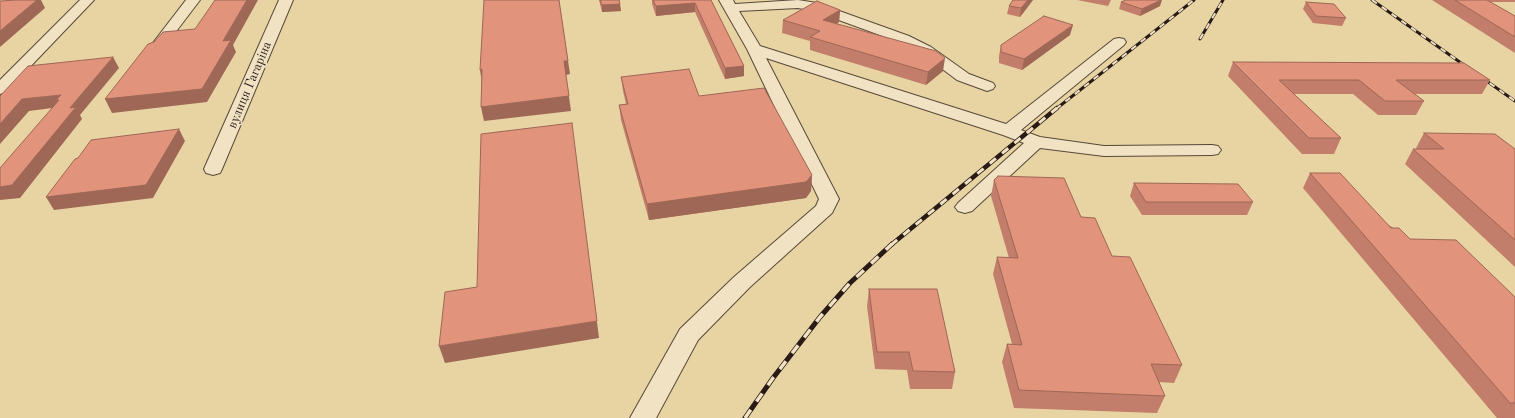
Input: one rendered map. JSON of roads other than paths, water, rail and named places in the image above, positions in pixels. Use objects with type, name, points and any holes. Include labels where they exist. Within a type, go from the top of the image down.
[{"type":"street","points":[[0,89],[87,0]]},
{"type":"street","points":[[154,52],[193,0]]},
{"type":"street","name":"вулиця Гагаріна","points":[[213,170],[286,0]]},
{"type":"street","points":[[643,418],[688,335],[742,282],[825,209],[829,199],[754,49],[728,4]]},
{"type":"street","points":[[728,4],[788,4],[817,7],[904,39],[926,50],[964,77],[987,86]]},
{"type":"street","points":[[1009,131],[1119,42]]},
{"type":"street","points":[[754,49],[1009,131],[1036,142],[1104,150],[1212,150]]},
{"type":"street","points":[[965,207],[1036,142]]},
{"type":"railway","points":[[1056,109],[1194,0]]},
{"type":"railway","points":[[1200,39],[1223,0]]},
{"type":"railway","points":[[1372,0],[1515,101]]},
{"type":"railway","points":[[891,245],[1057,108]]},
{"type":"railway","points":[[745,418],[773,378],[820,317],[850,283],[892,244]]}]
